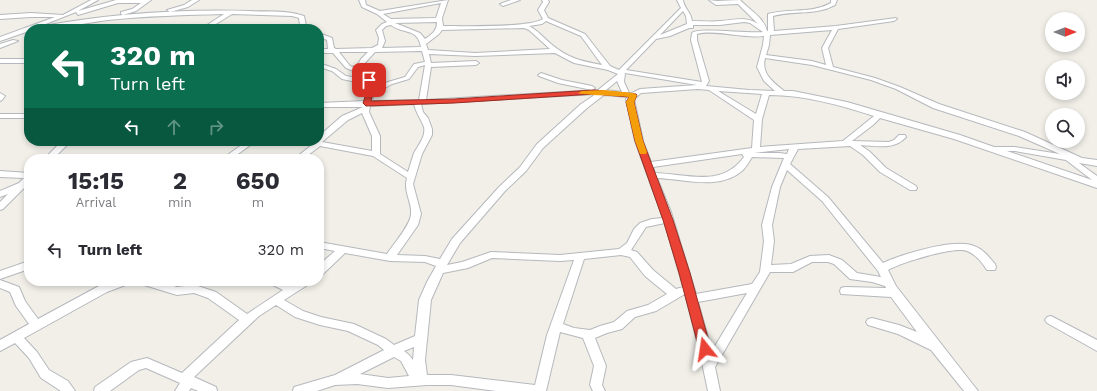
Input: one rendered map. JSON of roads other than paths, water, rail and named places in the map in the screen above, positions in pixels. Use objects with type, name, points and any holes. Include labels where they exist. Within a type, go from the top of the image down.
[{"type":"street","points":[[0,17],[31,15],[67,16],[95,0]]},
{"type":"street","points":[[43,24],[119,1],[147,0]]},
{"type":"street","points":[[127,17],[147,0]]},
{"type":"street","points":[[138,16],[180,8],[196,0]]},
{"type":"street","points":[[362,0],[364,6],[379,13],[389,22],[404,30],[418,34],[422,38],[428,64],[419,102],[419,112],[427,125],[428,134],[418,154],[410,184],[414,200],[415,219],[390,258]]},
{"type":"street","points":[[503,4],[517,0]]},
{"type":"street","points":[[546,0],[542,10],[546,19],[583,35],[607,67]]},
{"type":"street","points":[[680,0],[683,9],[689,16],[694,34],[694,40],[706,80],[704,86]]},
{"type":"street","points":[[712,0],[716,3],[737,1],[749,10],[763,25],[766,33],[767,45],[761,63],[766,78],[782,92]]},
{"type":"street","points":[[766,33],[771,32],[768,14],[826,8],[833,4],[834,0]]},
{"type":"street","points":[[379,13],[445,1]]},
{"type":"street","points":[[425,48],[440,28],[441,10],[445,1]]},
{"type":"street","points":[[421,6],[441,10]]},
{"type":"street","points":[[102,19],[137,8]]},
{"type":"street","points":[[417,384],[425,300],[440,267],[456,241],[502,189],[523,169],[540,146],[621,73],[637,54],[683,9]]},
{"type":"street","points":[[749,10],[758,12]]},
{"type":"street","points":[[212,24],[231,12]]},
{"type":"street","points":[[70,24],[102,19],[138,16],[231,12],[298,15],[302,17],[303,24]]},
{"type":"street","points":[[440,28],[520,26],[540,23],[546,19]]},
{"type":"street","points":[[358,71],[360,65],[382,45],[383,41],[379,30],[384,25],[389,22],[440,20]]},
{"type":"street","points":[[654,38],[692,27],[744,20],[752,22],[766,33]]},
{"type":"street","points":[[692,27],[756,35],[836,28],[894,20]]},
{"type":"street","points":[[520,26],[531,29],[557,51],[576,63],[607,67],[621,73],[704,86],[766,93],[782,92],[844,104],[957,137],[1097,185]]},
{"type":"street","points":[[830,67],[825,48],[836,28]]},
{"type":"street","points":[[0,39],[24,30]]},
{"type":"street","points":[[10,35],[24,32]]},
{"type":"street","points":[[324,37],[328,38],[333,50],[348,67],[358,71],[360,75],[367,78],[372,88],[365,112],[376,136],[375,154]]},
{"type":"street","points":[[0,46],[15,41]]},
{"type":"street","points":[[324,51],[425,48],[457,54],[528,50],[557,51]]},
{"type":"street","points":[[763,56],[791,59],[830,67],[880,81],[936,106],[1010,130],[1082,160]]},
{"type":"street","points":[[0,61],[24,61]]},
{"type":"street","points":[[370,93],[407,78],[416,65],[476,63]]},
{"type":"street","points":[[324,67],[334,70],[344,78],[369,82]]},
{"type":"street","points":[[621,73],[620,82],[630,95],[630,102],[639,141],[668,220],[690,294],[714,391]]},
{"type":"street","points":[[541,75],[560,82],[630,95],[640,91],[674,90],[704,86],[758,119]]},
{"type":"street","points":[[324,105],[366,106],[602,91]]},
{"type":"street","points":[[756,149],[758,138],[758,119],[766,93]]},
{"type":"street","points":[[0,95],[2,96],[0,99]]},
{"type":"street","points":[[324,136],[345,118],[366,106]]},
{"type":"street","points":[[849,144],[854,135],[872,122],[878,115]]},
{"type":"street","points":[[0,116],[24,116]]},
{"type":"street","points":[[648,165],[756,149],[849,144],[888,144],[897,142],[902,137]]},
{"type":"street","points":[[758,138],[769,148]]},
{"type":"street","points":[[324,143],[375,154],[378,158],[411,177]]},
{"type":"street","points":[[849,144],[866,153],[883,170],[913,188]]},
{"type":"street","points":[[53,154],[62,146]]},
{"type":"street","points":[[233,154],[245,146]]},
{"type":"street","points":[[304,154],[313,146]]},
{"type":"street","points":[[709,366],[766,269],[769,241],[768,225],[776,187],[787,160],[794,148]]},
{"type":"street","points":[[990,149],[1015,149],[1097,163]]},
{"type":"street","points":[[728,154],[750,156],[778,155],[787,160],[826,199],[883,270],[893,289],[938,350],[972,391]]},
{"type":"street","points":[[652,175],[717,179],[728,176],[743,164],[750,156]]},
{"type":"street","points":[[1065,157],[1097,180]]},
{"type":"street","points":[[0,174],[24,178]]},
{"type":"street","points":[[0,194],[24,181]]},
{"type":"street","points":[[0,207],[24,182]]},
{"type":"street","points":[[621,252],[629,248],[635,239],[638,230],[643,225],[668,220]]},
{"type":"street","points":[[324,246],[390,258],[425,259],[437,262],[440,267]]},
{"type":"street","points":[[883,270],[884,267],[891,264],[958,246],[970,248],[976,251],[982,256],[990,267]]},
{"type":"street","points":[[324,266],[342,250]]},
{"type":"street","points":[[440,267],[464,265],[491,255],[560,258],[628,252],[633,254],[649,273],[675,294]]},
{"type":"street","points":[[335,380],[357,379],[388,383],[417,384],[451,380],[540,391],[546,361],[556,326],[580,256]]},
{"type":"street","points":[[766,269],[794,268],[810,259],[829,258],[838,262],[854,276],[873,278],[893,289]]},
{"type":"street","points":[[0,275],[24,267]]},
{"type":"street","points":[[0,284],[16,290],[20,303],[37,326]]},
{"type":"street","points":[[0,346],[111,286]]},
{"type":"street","points":[[161,286],[177,291],[194,289],[212,295],[247,320]]},
{"type":"street","points":[[284,286],[292,290]]},
{"type":"street","points":[[185,384],[206,357],[255,313],[298,286]]},
{"type":"street","points":[[556,326],[591,335],[604,329],[618,326],[631,314],[652,308],[675,294],[690,294],[756,286]]},
{"type":"street","points":[[845,291],[893,289]]},
{"type":"street","points":[[276,300],[299,314],[320,321],[350,327],[382,342],[405,358],[417,384]]},
{"type":"street","points":[[1051,320],[1097,346]]},
{"type":"street","points":[[872,322],[909,333],[938,350]]},
{"type":"street","points":[[587,334],[600,366],[596,385],[599,391]]},
{"type":"street","points":[[16,337],[33,355],[45,374],[63,384],[69,391]]},
{"type":"street","points":[[299,391],[335,380],[379,359],[393,350],[421,339]]},
{"type":"street","points":[[100,391],[135,366],[142,363],[153,365],[185,384],[211,391]]}]
